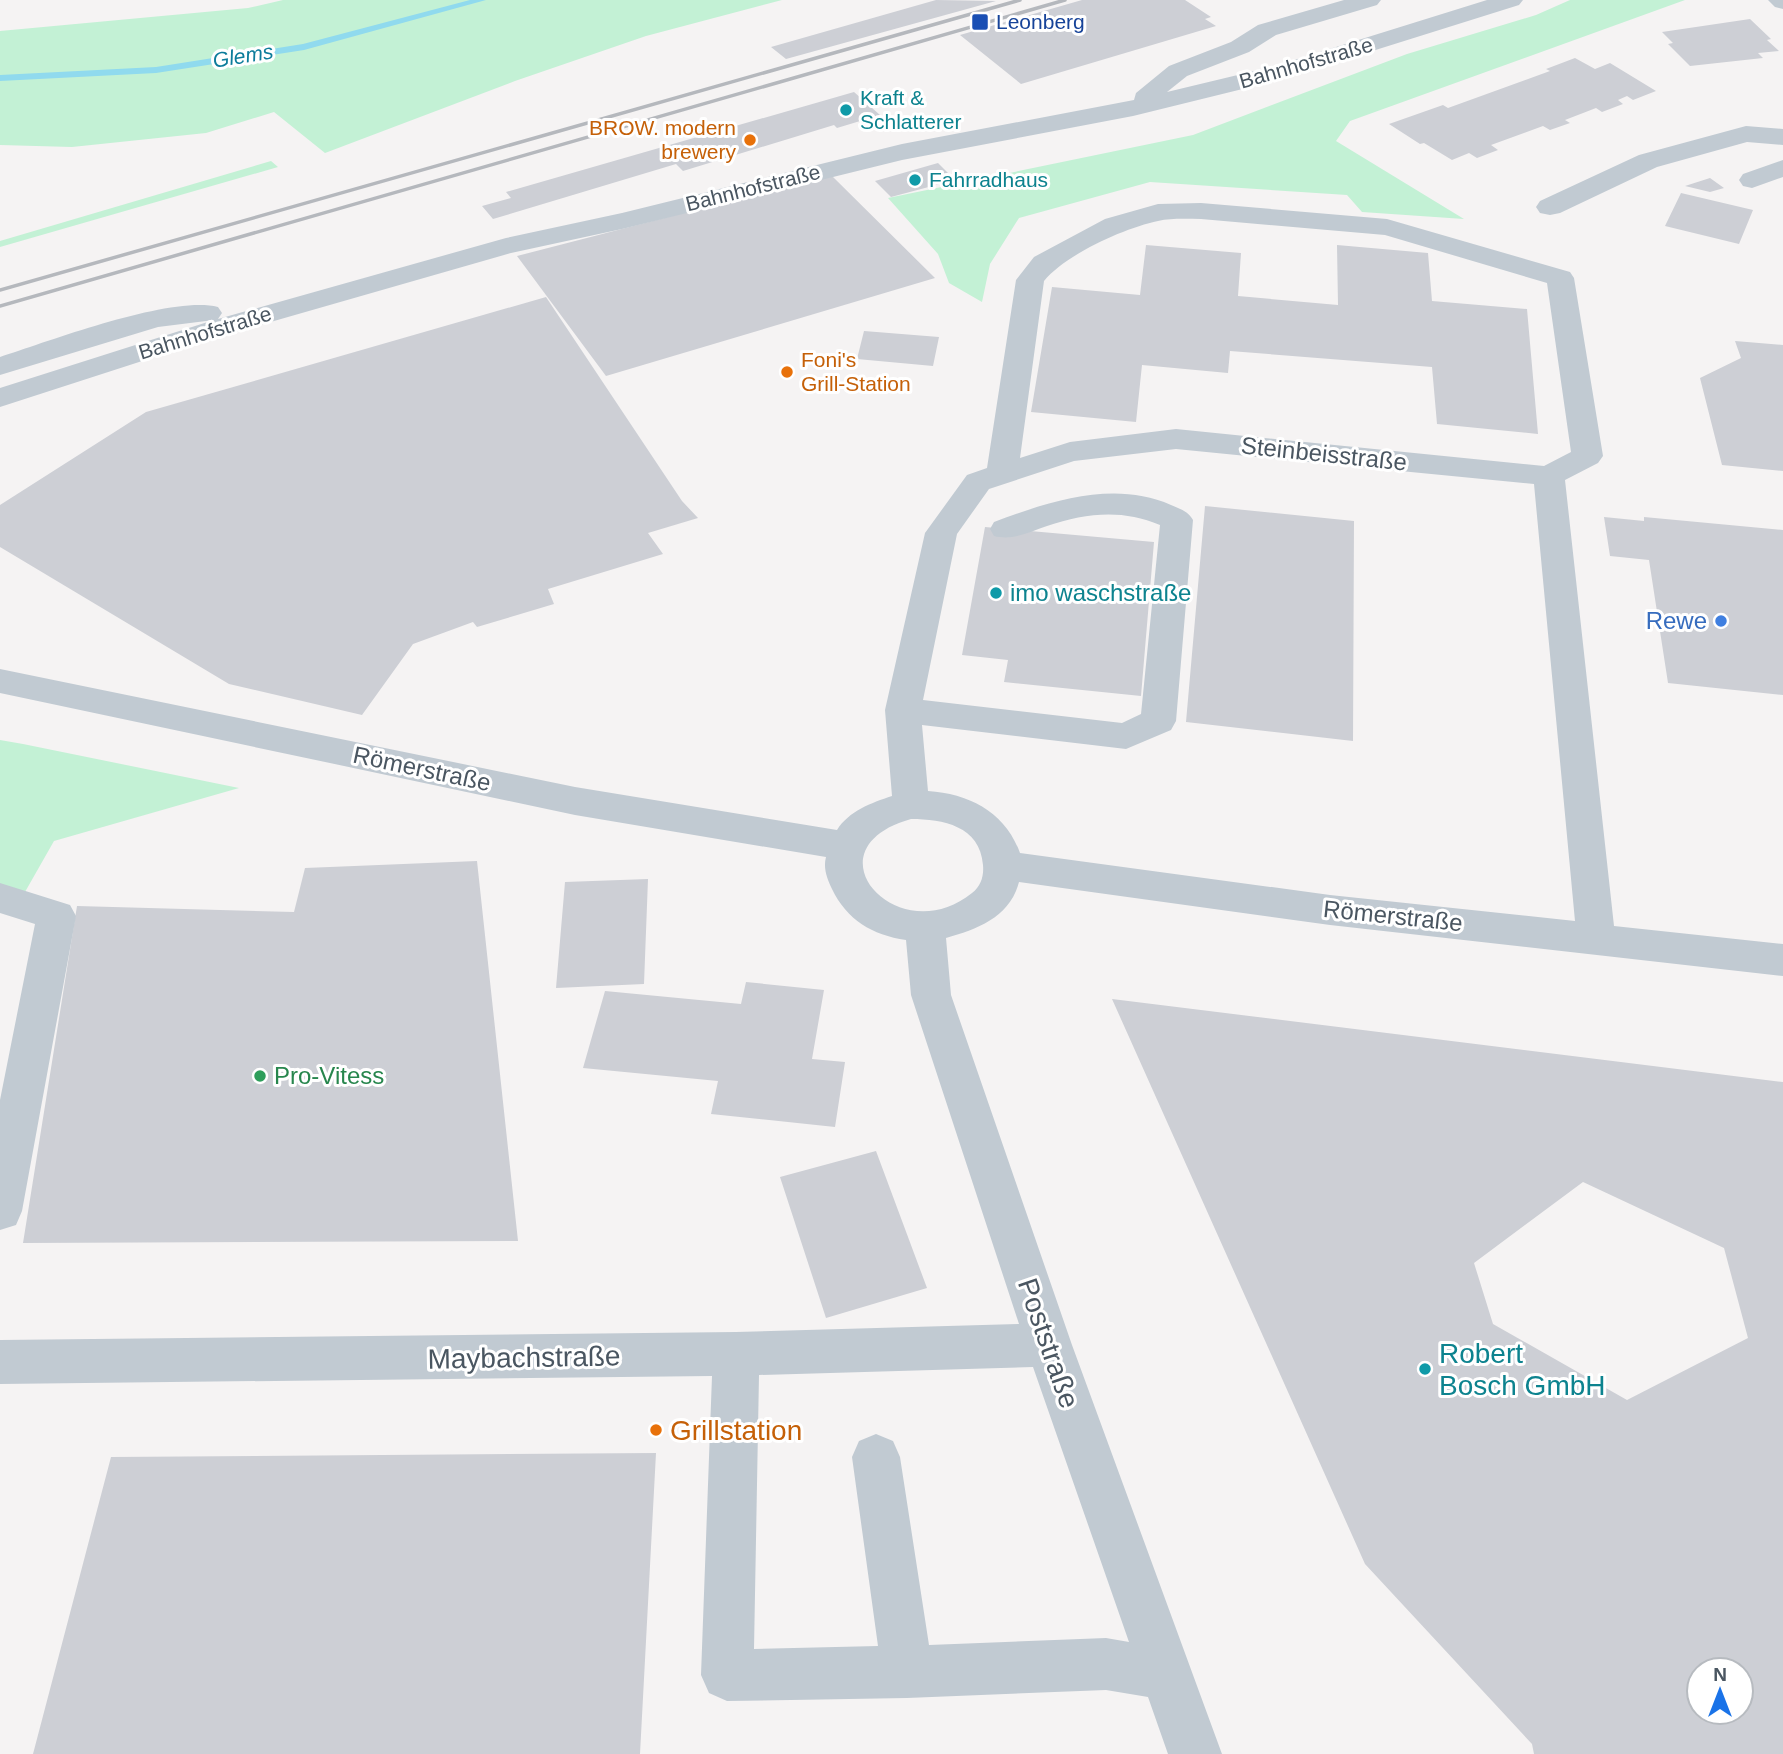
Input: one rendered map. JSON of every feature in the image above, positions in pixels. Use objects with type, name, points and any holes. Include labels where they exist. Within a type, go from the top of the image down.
[{"type":"street","points":[[1133,108],[1178,71],[1240,47],[1267,30],[1369,0]]},
{"type":"street","name":"Bahnhofstraße","points":[[0,398],[194,335],[506,246],[622,224],[902,152],[1133,108],[1283,72],[1511,0]]},
{"type":"street","points":[[1259,7],[1267,30]]},
{"type":"street","points":[[1550,207],[1648,160],[1746,134],[1783,137]]},
{"type":"street","points":[[1752,180],[1783,169]]},
{"type":"street","points":[[1002,475],[1030,280],[1045,262],[1115,225],[1158,212],[1201,211],[1387,227],[1560,278],[1587,456],[1549,476],[1590,723],[1596,938]]},
{"type":"street","points":[[0,366],[155,319],[304,303]]},
{"type":"street","name":"Steinbeisstraße","points":[[911,805],[903,710],[941,533],[978,482],[1070,452],[1176,439],[1549,476]]},
{"type":"street","points":[[903,710],[1126,736],[1158,721],[1177,520],[1142,506],[1087,505],[1038,517],[1006,529]]},
{"type":"street","name":"Römerstraße","points":[[0,681],[575,801],[846,846]]},
{"type":"street","points":[[911,805],[938,805],[963,813],[984,826],[999,844],[1004,865],[1000,884],[990,901],[950,924],[925,927],[899,924],[876,915],[858,901],[846,883],[843,864],[846,846],[856,830],[871,818],[890,809],[911,805]]},
{"type":"street","name":"Römerstraße","points":[[1004,865],[1330,910],[1783,960]]},
{"type":"street","points":[[0,898],[56,916],[0,1211]]},
{"type":"street","name":"Poststraße","points":[[925,927],[931,995],[1049,1345],[1195,1754]]},
{"type":"street","name":"Maybachstraße","points":[[0,1362],[736,1354],[1049,1345]]},
{"type":"street","points":[[736,1354],[727,1675],[907,1672],[1106,1664],[1165,1674]]},
{"type":"street","points":[[876,1457],[907,1672]]},
{"type":"green space","points":[[283,0],[782,0],[646,36],[515,81],[325,153],[274,112],[206,133],[72,147],[0,145],[0,31],[248,8]]},
{"type":"green space","points":[[1570,0],[1685,0],[1350,121],[1336,141],[1464,219],[1362,212],[1347,195],[1150,182],[1019,218],[990,264],[982,302],[949,283],[938,254],[888,198],[1193,135],[1407,54],[1536,15]]},
{"type":"green space","points":[[271,161],[278,167],[0,247],[0,241]]},
{"type":"green space","points":[[0,740],[239,788],[54,841],[21,899],[0,902]]},
{"type":"building","points":[[936,0],[996,1],[786,59],[771,47]]},
{"type":"building","points":[[1082,0],[1185,0],[1211,17],[1205,19],[1216,26],[1021,84],[960,35]]},
{"type":"building","points":[[1750,19],[1771,39],[1767,40],[1779,51],[1758,53],[1763,58],[1690,66],[1668,44],[1673,43],[1662,32]]},
{"type":"building","points":[[1575,58],[1595,69],[1610,63],[1656,91],[1633,100],[1627,96],[1618,100],[1623,104],[1602,112],[1596,108],[1565,120],[1570,123],[1550,130],[1543,126],[1491,145],[1498,150],[1477,158],[1469,153],[1452,160],[1389,124],[1443,105],[1448,108],[1550,71],[1546,69]]},
{"type":"building","points":[[854,92],[880,115],[837,128],[834,125],[683,171],[676,164],[493,219],[482,206],[511,198],[506,192]]},
{"type":"building","name":"Fahrradhaus","points":[[938,163],[955,180],[891,197],[875,181]]},
{"type":"building","points":[[831,175],[935,278],[606,376],[517,256]]},
{"type":"building","points":[[1710,178],[1724,188],[1710,192],[1685,186]]},
{"type":"building","points":[[1681,193],[1753,210],[1739,244],[1665,226]]},
{"type":"building","points":[[1146,245],[1241,253],[1238,296],[1338,305],[1337,245],[1428,253],[1432,301],[1527,309],[1538,434],[1437,424],[1432,367],[1230,351],[1228,373],[1142,365],[1136,422],[1031,412],[1052,287],[1140,295]]},
{"type":"building","points":[[546,297],[682,501],[698,518],[648,533],[663,554],[548,589],[554,604],[477,627],[473,622],[413,644],[362,715],[229,684],[0,547],[0,505],[146,412]]},
{"type":"building","points":[[864,331],[939,337],[933,366],[857,359]]},
{"type":"building","points":[[1735,341],[1783,345],[1783,471],[1722,465],[1700,378],[1741,358]]},
{"type":"building","points":[[1205,506],[1354,521],[1353,741],[1186,722]]},
{"type":"building","name":"Rewe","points":[[1604,517],[1644,521],[1644,517],[1783,530],[1783,695],[1668,683],[1649,560],[1610,556]]},
{"type":"building","points":[[985,527],[1154,542],[1141,696],[1004,682],[1008,660],[962,655]]},
{"type":"building","points":[[477,861],[518,1241],[23,1243],[77,906],[294,912],[305,868]]},
{"type":"building","points":[[648,879],[644,984],[556,988],[565,882]]},
{"type":"building","points":[[746,982],[824,990],[812,1059],[845,1062],[835,1127],[711,1114],[718,1081],[583,1068],[605,991],[741,1004]]},
{"type":"building","name":"Robert Bosch GmbH","points":[[1112,999],[1783,1082],[1783,1754],[1534,1754],[1532,1744],[1365,1564]],"holes":[[[1583,1182],[1724,1248],[1748,1338],[1627,1400],[1493,1324],[1474,1263]]]},
{"type":"building","points":[[876,1151],[927,1288],[826,1318],[780,1177]]},
{"type":"building","points":[[656,1453],[640,1754],[33,1754],[111,1457]]},
{"type":"waterway","name":"Glems","points":[[0,78],[156,70],[304,47],[481,0]]},
{"type":"railway","points":[[0,290],[1020,0]]},
{"type":"railway","points":[[0,306],[1065,0]]},
{"type":"place","name":"Leonberg","points":[[980,22]]},
{"type":"place","name":"Kraft & Schlatterer","points":[[846,110]]},
{"type":"place","name":"BROW. modern brewery","points":[[750,140]]},
{"type":"place","name":"Fahrradhaus","points":[[915,180]]},
{"type":"place","name":"Foni's Grill-Station","points":[[787,372]]},
{"type":"place","name":"imo waschstraße","points":[[996,593]]},
{"type":"place","name":"Rewe","points":[[1721,621]]},
{"type":"place","name":"Pro-Vitess","points":[[260,1076]]},
{"type":"place","name":"Robert Bosch GmbH","points":[[1425,1369]]},
{"type":"place","name":"Grillstation","points":[[656,1430]]}]
